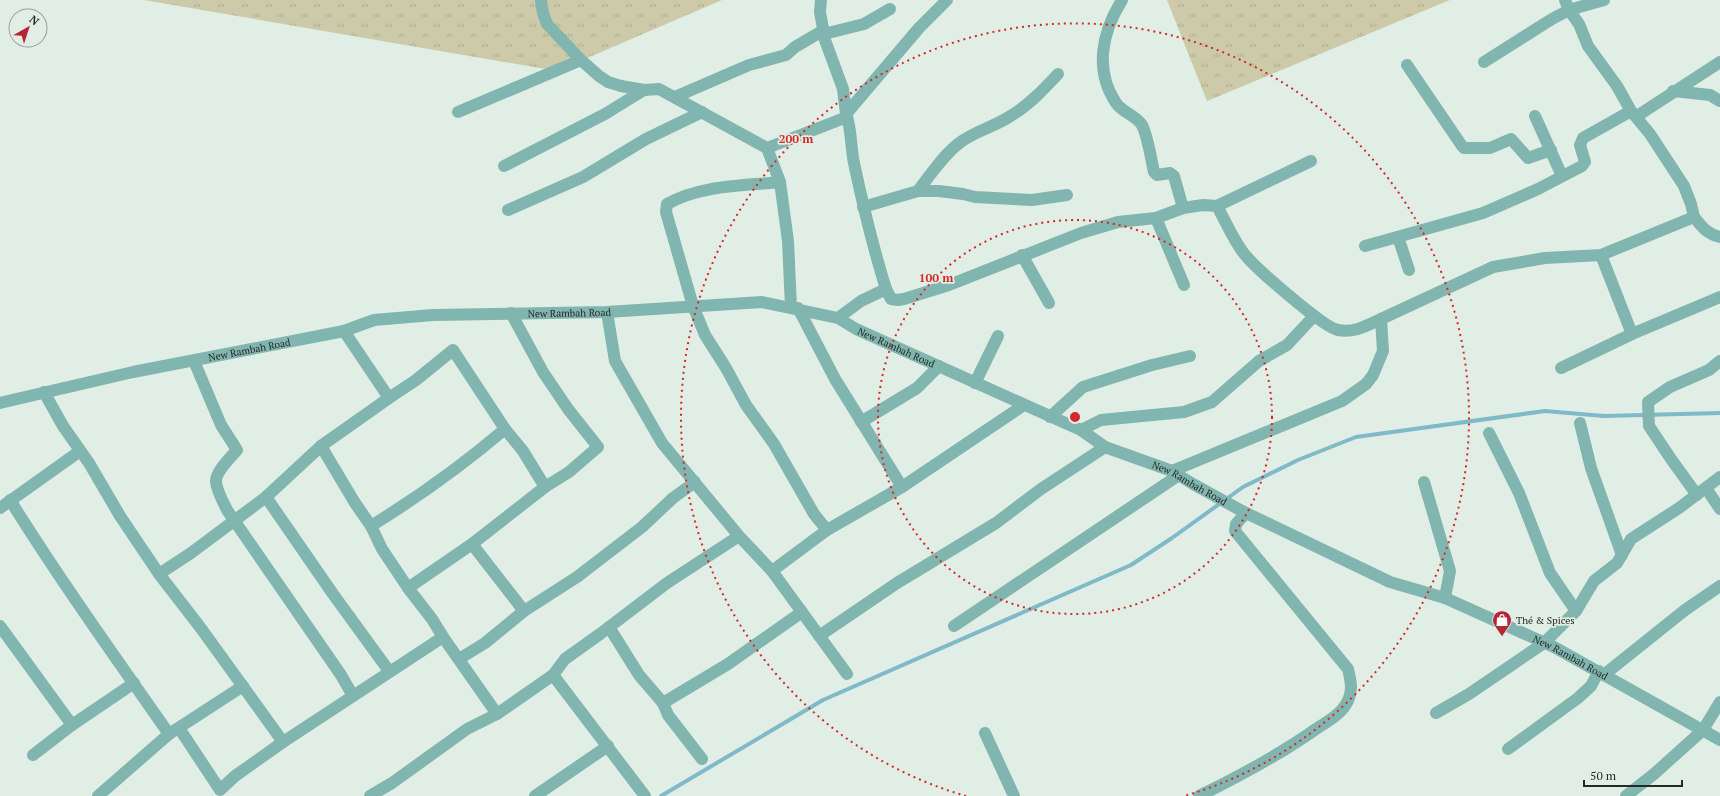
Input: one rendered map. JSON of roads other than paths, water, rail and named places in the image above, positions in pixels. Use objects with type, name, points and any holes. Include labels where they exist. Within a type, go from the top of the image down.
[{"type":"street","points":[[541,0],[543,13],[547,24],[581,60],[608,82],[620,86],[644,90],[659,89],[767,148],[780,182],[788,241],[794,307],[861,422],[902,487]]},
{"type":"street","points":[[821,0],[820,12],[824,32],[843,89],[851,148],[863,207],[872,243],[886,289],[891,299],[904,299],[949,285],[1081,233],[1118,222],[1156,218],[1183,208],[1203,205],[1217,206],[1311,161]]},
{"type":"street","points":[[767,148],[846,116],[919,28],[947,0]]},
{"type":"street","points":[[1122,0],[1106,32],[1103,48],[1104,75],[1116,102],[1137,119],[1143,127],[1154,172],[1157,175],[1170,173],[1174,176],[1183,208]]},
{"type":"street","points":[[1484,62],[1552,19],[1567,5],[1604,0]]},
{"type":"street","points":[[1567,5],[1579,24],[1588,46],[1617,86],[1634,114],[1684,186],[1694,217],[1704,230],[1712,235],[1720,237]]},
{"type":"street","points":[[674,97],[749,66],[786,55],[795,47],[824,32],[864,24],[890,9]]},
{"type":"street","points":[[458,112],[581,60]]},
{"type":"street","points":[[1365,246],[1483,213],[1538,189],[1584,164],[1585,162],[1580,145],[1583,138],[1634,114],[1711,69],[1720,62]]},
{"type":"street","points":[[1407,64],[1464,148],[1490,148],[1512,139],[1528,158],[1550,150]]},
{"type":"street","points":[[918,191],[945,156],[958,143],[973,134],[1012,116],[1033,100],[1058,74]]},
{"type":"street","points":[[504,166],[605,114],[644,90]]},
{"type":"street","points":[[1673,91],[1710,95],[1720,101]]},
{"type":"street","points":[[508,210],[583,177],[646,139],[702,112]]},
{"type":"street","points":[[1535,116],[1562,176]]},
{"type":"street","points":[[780,182],[701,191],[675,199],[667,204],[666,212],[693,306],[705,335],[726,368],[746,405],[774,444],[814,514],[827,530]]},
{"type":"street","points":[[863,207],[918,191],[939,191],[975,197],[1032,200],[1067,195]]},
{"type":"street","points":[[1217,206],[1245,256],[1329,328],[1354,331],[1493,267],[1545,258],[1601,255],[1694,217]]},
{"type":"street","points":[[1156,218],[1184,285]]},
{"type":"street","points":[[1398,237],[1409,270]]},
{"type":"street","points":[[1022,255],[1049,303]]},
{"type":"street","points":[[1601,255],[1632,334]]},
{"type":"street","points":[[838,318],[861,301],[886,289]]},
{"type":"street","points":[[1561,368],[1632,334],[1720,297]]},
{"type":"street","name":"New Rambah Road","points":[[0,403],[133,372],[344,331],[374,320],[432,315],[607,312],[762,302],[794,307],[838,318],[856,329],[1081,430],[1105,447],[1176,473],[1244,512],[1390,582],[1445,598],[1544,643],[1602,673],[1720,740]]},
{"type":"street","points":[[607,312],[615,360],[662,443],[739,536],[772,571],[847,674]]},
{"type":"street","points":[[408,588],[472,544],[545,487],[569,472],[598,446],[568,409],[543,372],[511,313]]},
{"type":"street","points":[[1081,430],[1101,420],[1184,412],[1212,402],[1259,361],[1287,345],[1314,316]]},
{"type":"street","points":[[954,626],[1176,473],[1342,401],[1361,388],[1374,375],[1383,351],[1381,319]]},
{"type":"street","points":[[344,331],[389,398]]},
{"type":"street","points":[[975,383],[998,336]]},
{"type":"street","points":[[159,574],[191,553],[266,497],[321,446],[416,380],[453,350],[505,429],[523,451],[545,487]]},
{"type":"street","points":[[1050,417],[1083,387],[1152,364],[1190,356]]},
{"type":"street","points":[[194,361],[221,425],[237,450],[227,461],[217,477],[216,483],[227,510],[353,696]]},
{"type":"street","points":[[1720,361],[1709,370],[1670,387],[1648,402],[1649,426],[1671,459],[1720,509]]},
{"type":"street","points":[[861,422],[917,388],[939,366]]},
{"type":"street","points":[[44,392],[63,426],[159,574],[200,627],[283,742]]},
{"type":"street","points":[[772,571],[827,530],[902,487],[1024,405]]},
{"type":"street","points":[[1580,424],[1592,468],[1622,555]]},
{"type":"street","points":[[371,526],[480,450],[505,429]]},
{"type":"street","points":[[1489,433],[1519,493],[1550,573],[1576,611]]},
{"type":"street","points":[[321,446],[355,503],[371,526],[382,549],[497,714]]},
{"type":"street","points":[[819,636],[897,582],[996,523],[1041,490],[1105,447]]},
{"type":"street","points":[[0,508],[80,451]]},
{"type":"street","points":[[1436,713],[1469,694],[1544,643],[1576,611],[1594,581],[1617,563],[1631,539],[1720,477]]},
{"type":"street","points":[[459,659],[484,643],[524,611],[577,577],[642,527],[673,498],[695,482]]},
{"type":"street","points":[[1424,482],[1450,571],[1445,598]]},
{"type":"street","points":[[266,497],[333,594],[389,671]]},
{"type":"street","points":[[10,500],[95,631],[134,683],[174,731],[216,793],[235,776],[283,742],[389,671],[443,637]]},
{"type":"street","points":[[1199,796],[1241,776],[1285,750],[1339,713],[1349,699],[1351,682],[1348,668],[1235,532],[1236,524],[1244,512]]},
{"type":"street","points":[[370,796],[392,783],[467,729],[497,714],[553,675],[565,659],[667,583],[739,536]]},
{"type":"street","points":[[472,544],[524,611]]},
{"type":"street","points":[[1508,749],[1578,698],[1602,673],[1720,586]]},
{"type":"street","points":[[663,704],[728,664],[802,612]]},
{"type":"street","points":[[0,626],[72,725]]},
{"type":"street","points":[[609,627],[639,675],[663,704],[668,715],[702,759]]},
{"type":"street","points":[[553,675],[645,796]]},
{"type":"street","points":[[33,755],[72,725],[134,683]]},
{"type":"street","points":[[98,796],[174,731],[243,686]]},
{"type":"street","points":[[1626,796],[1654,774],[1703,730],[1720,702]]},
{"type":"street","points":[[985,733],[1014,796]]},
{"type":"street","points":[[535,796],[608,746]]},
{"type":"waterway","points":[[661,796],[823,700],[1131,565],[1172,538],[1243,487],[1298,460],[1356,437],[1545,411],[1604,416],[1720,413]]},
{"type":"place","name":"Thé & Spices","points":[[1502,637]]}]
